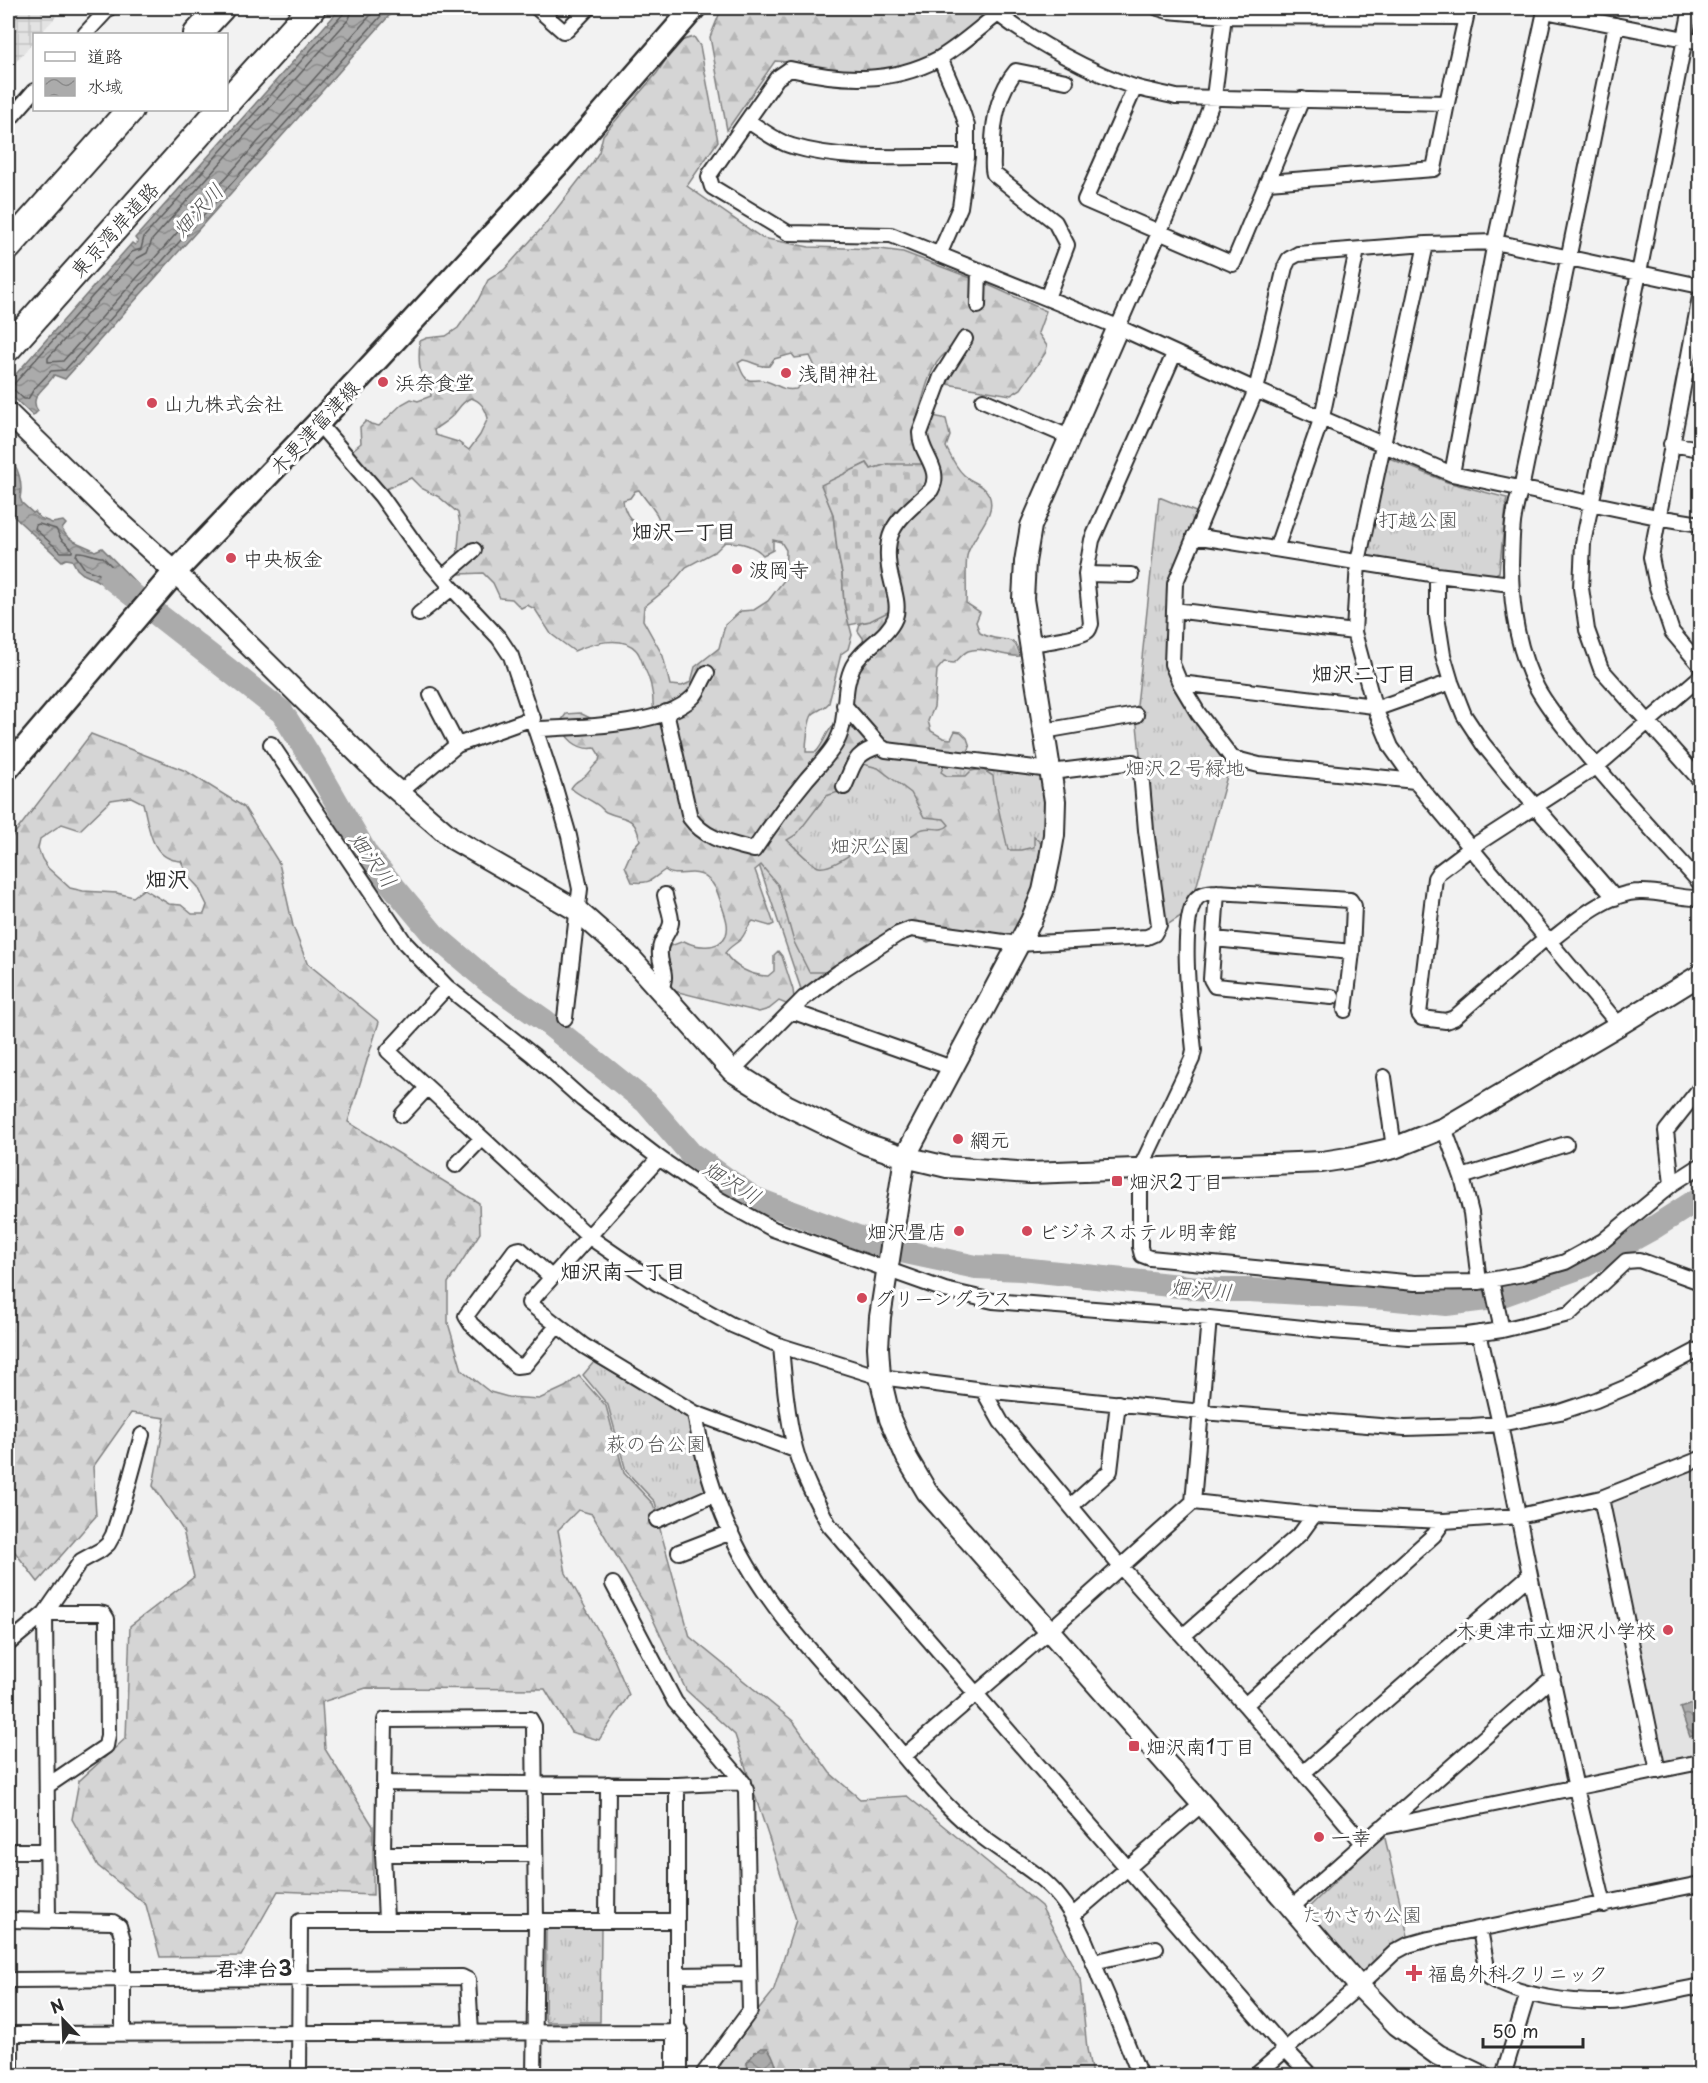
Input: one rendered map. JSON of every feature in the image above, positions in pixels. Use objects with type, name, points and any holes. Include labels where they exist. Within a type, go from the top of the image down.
[{"type":"highway","points":[[198,33],[221,8]]},
{"type":"highway","points":[[228,101],[312,8]]},
{"type":"highway","points":[[8,247],[129,111]]},
{"type":"highway","name":"東京湾岸道路","points":[[8,348],[219,111]]},
{"type":"main road","name":"木更津富津線","points":[[8,768],[175,572],[318,423],[559,163],[694,8]]},
{"type":"street","points":[[86,33],[109,8]]},
{"type":"street","points":[[537,8],[563,31],[567,30],[588,8]]},
{"type":"street","points":[[1158,8],[1168,11],[1225,12],[1467,12],[1434,170],[1268,182]]},
{"type":"street","points":[[1691,8],[1639,273],[1582,543],[1581,588],[1587,630],[1601,669],[1701,780]]},
{"type":"street","points":[[1448,103],[1176,97],[1135,87],[1104,75],[1014,27],[1000,11],[940,58],[908,72],[863,79],[841,78],[790,69],[777,78],[709,177],[712,187],[788,233],[891,234],[1118,327],[1174,354],[1452,474],[1701,524]]},
{"type":"street","points":[[1225,12],[1214,97],[1183,178],[1030,526],[1023,599],[1055,801],[1054,835],[1050,858],[1039,901],[1031,921],[905,1157],[878,1337],[880,1377],[891,1419],[907,1458],[927,1492],[1359,1986],[1397,2025],[1438,2055],[1482,2076]]},
{"type":"street","points":[[1452,474],[1494,243],[1545,12],[1572,12],[1616,25],[1701,42]]},
{"type":"street","points":[[1616,25],[1521,489],[1512,518],[1513,616],[1521,646],[1538,689],[1554,714],[1596,767],[1701,883]]},
{"type":"street","points":[[939,255],[960,207],[967,157],[967,126],[940,58]]},
{"type":"street","points":[[1047,298],[1067,245],[1055,222],[994,174],[992,139],[997,107],[1016,71],[1066,81]]},
{"type":"street","points":[[1135,87],[1085,200],[1233,264],[1302,99]]},
{"type":"street","points":[[8,122],[33,92]]},
{"type":"street","points":[[748,121],[789,146],[813,151],[856,156],[967,157]]},
{"type":"street","points":[[1415,781],[1259,765],[1232,758],[1198,713],[1180,683],[1172,664],[1175,584],[1256,390],[1285,267],[1289,259],[1298,254],[1426,244],[1494,243],[1701,286]]},
{"type":"street","points":[[1426,244],[1385,445],[1358,562],[1354,632],[1375,708],[1391,747],[1415,781],[1619,1025]]},
{"type":"street","points":[[1276,549],[1322,417],[1357,250]]},
{"type":"street","points":[[978,306],[979,270]]},
{"type":"street","points":[[1701,297],[1651,557],[1657,587],[1672,632],[1701,665]]},
{"type":"street","points":[[666,712],[690,818],[707,835],[754,850],[771,824],[836,743],[844,720],[847,683],[854,665],[865,651],[883,635],[894,619],[897,608],[889,571],[887,548],[890,534],[898,520],[933,485],[934,471],[920,440],[920,433],[941,377],[964,339]]},
{"type":"street","points":[[1030,644],[1085,633],[1089,629],[1086,574],[1092,540],[1174,354]]},
{"type":"street","points":[[983,400],[1069,437]]},
{"type":"street","points":[[8,413],[400,792],[453,838],[578,911],[630,957],[732,1071],[786,1105],[866,1144],[905,1157],[946,1167],[1030,1173],[1322,1162],[1394,1148],[1444,1128],[1701,975]]},
{"type":"street","points":[[318,423],[381,496],[418,548],[499,638],[511,656],[569,836],[580,889],[565,1018]]},
{"type":"street","points":[[1671,444],[1701,449]]},
{"type":"street","points":[[1194,536],[1437,575],[1511,584]]},
{"type":"street","points":[[419,614],[474,550]]},
{"type":"street","points":[[1086,574],[1131,575]]},
{"type":"street","points":[[1437,575],[1437,616],[1443,655],[1464,715],[1483,744],[1615,898]]},
{"type":"street","points":[[1174,610],[1354,632]]},
{"type":"street","points":[[400,792],[457,745],[534,724],[606,725],[666,712],[693,697],[707,673]]},
{"type":"street","points":[[1701,677],[1596,767],[1472,847],[1439,872],[1435,878],[1419,1014],[1422,1017],[1446,1021],[1454,1018],[1549,939],[1584,915],[1615,898],[1637,892],[1701,898]]},
{"type":"street","points":[[1180,683],[1375,708],[1451,682]]},
{"type":"street","points":[[431,695],[457,745]]},
{"type":"street","points":[[732,1071],[804,998],[839,972],[898,934],[911,929],[1018,944],[1147,937],[1154,934],[1159,925],[1146,831],[1141,772],[1138,765],[1133,762],[1051,771],[897,752],[880,746],[844,705]]},
{"type":"street","points":[[1044,731],[1136,715]]},
{"type":"street","points":[[271,744],[405,943],[447,987],[533,1055],[582,1099],[659,1158],[720,1200],[773,1229],[945,1290],[993,1301],[1409,1337],[1479,1334],[1569,1314],[1626,1261],[1631,1259],[1701,1282]]},
{"type":"street","points":[[844,787],[858,756],[880,746]]},
{"type":"street","points":[[1217,892],[1211,979],[1215,986],[1332,997]]},
{"type":"street","points":[[1345,1010],[1352,952],[1354,906],[1350,900],[1217,892],[1201,895],[1190,910],[1186,957],[1194,1050],[1192,1059],[1140,1169],[1142,1255],[1150,1258],[1416,1283],[1485,1281],[1523,1274],[1565,1262],[1603,1241],[1672,1184],[1701,1166]]},
{"type":"street","points":[[660,991],[665,981],[660,948],[671,924],[664,895]]},
{"type":"street","points":[[1214,939],[1352,952]]},
{"type":"street","points":[[447,987],[388,1051],[588,1236],[658,1284],[732,1325],[781,1346],[880,1377],[1202,1412],[1405,1428],[1500,1424],[1560,1412],[1596,1400],[1701,1349]]},
{"type":"street","points":[[791,1011],[952,1068]]},
{"type":"street","points":[[1384,1077],[1394,1148]]},
{"type":"street","points":[[402,1115],[427,1088]]},
{"type":"street","points":[[1672,1184],[1666,1131],[1701,1088]]},
{"type":"street","points":[[1444,1128],[1462,1177],[1485,1281],[1502,1330]]},
{"type":"street","points":[[456,1165],[482,1138]]},
{"type":"street","points":[[1462,1177],[1566,1144]]},
{"type":"street","points":[[659,1158],[529,1303],[584,1346],[695,1413],[795,1450]]},
{"type":"street","points":[[551,1277],[520,1249],[515,1250],[466,1316],[471,1324],[516,1366],[525,1365],[557,1326]]},
{"type":"street","points":[[904,1756],[1049,1631],[1193,1502],[1209,1318]]},
{"type":"street","points":[[1479,1334],[1576,1788],[1604,1905]]},
{"type":"street","points":[[781,1346],[786,1399],[795,1450],[809,1487],[829,1525],[1311,2076]]},
{"type":"street","points":[[983,1390],[1001,1422],[1121,1567],[1245,1705],[1363,1842]]},
{"type":"street","points":[[1071,1506],[1110,1471],[1118,1403]]},
{"type":"street","points":[[695,1413],[702,1454],[716,1494],[735,1543],[761,1586],[796,1633],[946,1804],[975,1831],[1044,1879],[1062,1900],[1094,1962],[1140,2076]]},
{"type":"street","points":[[8,1644],[45,1613],[81,1561],[101,1550],[113,1535],[142,1435]]},
{"type":"street","points":[[1193,1502],[1314,1515],[1444,1521],[1519,1516],[1602,1498],[1701,1459]]},
{"type":"street","points":[[657,1520],[716,1494]]},
{"type":"street","points":[[1602,1498],[1658,1771]]},
{"type":"street","points":[[1183,1636],[1301,1533],[1314,1515]]},
{"type":"street","points":[[1245,1705],[1434,1535],[1444,1521]]},
{"type":"street","points":[[679,1552],[731,1532]]},
{"type":"street","points":[[1303,1773],[1530,1575]]},
{"type":"street","points":[[612,1584],[675,1702],[743,1782],[746,1790],[750,2010],[704,2073]]},
{"type":"street","points":[[45,1613],[99,1612],[107,1619],[108,1735],[106,1746],[47,1786]]},
{"type":"street","points":[[45,1613],[48,1920]]},
{"type":"street","points":[[1292,1907],[1363,1842],[1554,1677]]},
{"type":"street","points":[[386,1920],[383,1854],[385,1720],[530,1719],[534,1726],[536,1921],[534,2076]]},
{"type":"street","points":[[1382,1827],[1701,1762]]},
{"type":"street","points":[[385,1783],[677,1785],[743,1782]]},
{"type":"street","points":[[607,1921],[608,1784]]},
{"type":"street","points":[[677,1785],[677,2076]]},
{"type":"street","points":[[1071,1916],[1202,1804]]},
{"type":"street","points":[[8,1851],[46,1851]]},
{"type":"street","points":[[383,1854],[535,1854]]},
{"type":"street","points":[[1255,2076],[1395,1952],[1408,1945],[1701,1884]]},
{"type":"street","points":[[8,1920],[113,1922],[119,1926],[123,1940],[123,2034]]},
{"type":"street","points":[[299,2076],[300,1921],[677,1921]]},
{"type":"street","points":[[1480,1930],[1489,1978],[1528,1993],[1570,2000],[1611,2002],[1701,1986]]},
{"type":"street","points":[[1094,1962],[1156,1948]]},
{"type":"street","points":[[677,1975],[748,1974]]},
{"type":"street","points":[[8,1980],[465,1978],[468,1980],[471,2033]]},
{"type":"street","points":[[1503,2076],[1528,1993]]},
{"type":"street","points":[[11,2076],[9,2034],[677,2032]]},
{"type":"shaded area","points":[[8,8],[64,8],[41,33],[33,33],[33,42],[8,71]]},
{"type":"shaded area","name":"木更津市立畑沢小学校","points":[[1700,1466],[1700,1757],[1667,1764],[1660,1757],[1611,1503]]},
{"type":"green space","points":[[718,8],[989,8],[977,22],[945,47],[926,57],[887,71],[848,74],[775,61],[727,130],[710,37],[719,15]]},
{"type":"green space","points":[[694,37],[700,46],[718,141],[687,186],[762,238],[809,247],[903,252],[984,283],[1046,311],[1038,333],[1047,346],[1046,352],[1021,389],[1011,395],[947,384],[943,377],[952,350],[945,354],[934,367],[919,411],[946,419],[950,436],[946,447],[954,462],[967,478],[984,488],[989,495],[990,510],[967,556],[966,603],[980,612],[976,622],[980,633],[992,638],[1011,641],[1020,656],[974,650],[966,652],[954,663],[944,662],[937,670],[934,707],[928,721],[931,731],[943,738],[951,739],[955,731],[961,732],[967,738],[970,747],[967,753],[945,764],[941,772],[947,776],[966,776],[971,771],[982,769],[993,776],[1008,850],[1034,847],[1034,837],[1041,843],[1035,884],[1017,931],[1011,935],[939,939],[928,942],[921,939],[922,933],[912,927],[831,972],[809,972],[794,942],[778,885],[761,865],[755,870],[774,924],[770,926],[753,921],[741,939],[725,953],[744,970],[768,976],[774,971],[774,955],[778,951],[782,956],[794,998],[786,1004],[779,1001],[769,1009],[759,1012],[670,990],[665,956],[670,946],[684,941],[694,945],[713,946],[723,940],[726,935],[726,919],[716,890],[711,881],[703,875],[675,874],[665,870],[647,882],[632,882],[625,866],[633,848],[640,840],[635,826],[628,820],[605,811],[571,788],[599,761],[600,756],[595,748],[577,745],[568,738],[561,721],[566,714],[580,713],[592,719],[653,712],[651,684],[637,652],[630,645],[614,641],[597,643],[574,651],[551,634],[535,609],[527,605],[521,608],[512,599],[500,598],[493,583],[483,573],[460,574],[457,558],[460,525],[458,513],[439,497],[421,488],[411,478],[386,489],[377,489],[349,453],[361,443],[360,427],[366,421],[379,426],[402,404],[411,399],[418,401],[431,396],[420,368],[420,341],[446,336],[458,328],[478,300],[488,280],[504,270],[541,229],[593,162],[599,152],[603,135],[657,73],[677,42]],"holes":[[[792,354],[795,358],[810,356],[816,369],[814,373],[804,377],[804,382],[796,389],[790,389],[769,382],[748,380],[738,363],[743,360],[769,366],[774,359]],[[471,398],[477,401],[484,408],[488,418],[480,435],[469,450],[458,442],[435,435],[434,430],[453,415],[464,402]],[[867,463],[871,469],[888,464],[870,621],[860,623],[858,631],[863,638],[864,647],[842,700],[860,729],[853,729],[844,719],[838,721],[816,752],[806,752],[811,717],[829,703],[841,654],[848,649],[852,635],[844,603],[833,514],[822,485]],[[639,490],[656,513],[662,529],[649,535],[638,533],[637,525],[624,508],[623,500],[630,498],[635,491]],[[773,540],[781,542],[786,550],[785,579],[768,601],[754,610],[741,611],[725,625],[719,648],[695,667],[691,682],[682,686],[670,685],[663,656],[643,620],[644,607],[669,587],[686,567],[716,551],[725,542],[746,545],[763,555],[773,550]],[[863,764],[878,768],[911,793],[924,817],[944,819],[949,825],[943,829],[923,829],[903,840],[871,838],[839,861],[828,866],[816,866],[787,840],[797,834],[826,796],[845,790],[856,768]]]},
{"type":"green space","name":"打越公園","points":[[1382,455],[1447,482],[1507,498],[1499,572],[1492,576],[1367,559],[1362,548]]},
{"type":"green space","points":[[867,463],[871,469],[888,464],[926,464],[929,482],[893,524],[894,609],[870,621],[849,625],[844,603],[833,514],[821,485]]},
{"type":"green space","name":"畑沢２号緑地","points":[[1159,497],[1203,515],[1175,584],[1180,683],[1232,758],[1190,910],[1158,931],[1136,715]]},
{"type":"green space","points":[[91,734],[186,771],[244,807],[279,863],[293,926],[307,963],[379,1022],[348,1122],[479,1203],[480,1233],[448,1283],[448,1323],[462,1370],[490,1392],[508,1397],[539,1399],[565,1387],[579,1376],[606,1406],[624,1473],[653,1504],[690,1637],[793,1721],[830,1773],[860,1799],[907,1796],[1041,1906],[1080,1979],[1092,2075],[777,2075],[776,2064],[755,2052],[747,2063],[749,2068],[740,2075],[706,2075],[773,1992],[796,1920],[735,1735],[686,1690],[651,1615],[592,1514],[578,1510],[558,1530],[566,1573],[613,1657],[629,1695],[599,1740],[571,1732],[545,1689],[366,1688],[322,1702],[325,1749],[373,1826],[373,1895],[278,1891],[241,1956],[160,1957],[146,1905],[98,1866],[72,1819],[79,1781],[126,1738],[130,1626],[194,1577],[183,1530],[153,1486],[165,1418],[131,1413],[93,1467],[96,1516],[38,1582],[8,1543],[8,842]],"holes":[[[131,797],[143,803],[149,831],[157,848],[163,855],[181,861],[207,905],[204,914],[192,914],[181,905],[169,904],[144,889],[133,897],[70,888],[48,868],[42,859],[38,848],[40,839],[62,824],[80,830],[111,800]]]},
{"type":"green space","name":"畑沢公園","points":[[867,750],[1051,770],[1047,872],[1018,944],[898,934],[804,998],[754,850]]},
{"type":"green space","name":"萩の台公園","points":[[594,1362],[687,1414],[706,1493],[658,1513],[655,1502],[626,1471],[608,1405],[583,1375]]},
{"type":"green space","name":"たかさか公園","points":[[1384,1834],[1408,1936],[1361,1973],[1305,1911]]},
{"type":"green space","points":[[548,1928],[601,1928],[600,2022],[547,2022],[545,2018],[546,1931]]},
{"type":"water","points":[[341,8],[396,8],[65,379],[54,375],[37,396],[35,406],[38,411],[33,416],[10,394],[8,383],[132,243],[135,245],[138,242],[135,238]]},
{"type":"water","points":[[8,457],[15,465],[19,476],[22,503],[40,518],[52,523],[63,521],[66,524],[62,529],[69,538],[95,551],[102,548],[142,589],[128,605],[117,593],[83,574],[72,560],[62,561],[8,511]]},
{"type":"water","points":[[1700,1701],[1700,1733],[1690,1737],[1680,1708]]},
{"type":"water","points":[[761,2048],[768,2048],[770,2051],[776,2064],[777,2075],[740,2075],[748,2069],[747,2063]]},
{"type":"waterway","name":"畑沢川","points":[[111,578],[282,712],[367,855],[433,934],[488,981],[545,1021],[646,1102],[691,1154],[753,1198],[887,1248],[976,1267],[1021,1269],[1216,1290],[1386,1298],[1446,1304],[1494,1298],[1584,1266],[1653,1228],[1700,1198]]},
{"type":"place","name":"浅間神社","points":[[786,373]]},
{"type":"place","name":"浜奈食堂","points":[[383,382]]},
{"type":"place","name":"山九株式会社","points":[[152,403]]},
{"type":"place","name":"中央板金","points":[[231,558]]},
{"type":"place","name":"波岡寺","points":[[737,569]]},
{"type":"place","name":"網元","points":[[958,1139]]},
{"type":"place","name":"畑沢2丁目","points":[[1117,1181]]},
{"type":"place","name":"畑沢畳店","points":[[959,1231]]},
{"type":"place","name":"ビジネスホテル明幸館","points":[[1027,1231]]},
{"type":"place","name":"グリーングラス","points":[[862,1298]]},
{"type":"place","name":"木更津市立畑沢小学校","points":[[1668,1630]]},
{"type":"place","name":"畑沢南1丁目","points":[[1134,1746]]},
{"type":"place","name":"一幸","points":[[1319,1837]]},
{"type":"place","name":"福島外科クリニック","points":[[1414,1973]]},
{"type":"district","name":"畑沢一丁目","points":[[684,530]]},
{"type":"district","name":"畑沢二丁目","points":[[1364,672]]},
{"type":"district","name":"畑沢","points":[[167,877]]},
{"type":"district","name":"畑沢南一丁目","points":[[623,1270]]},
{"type":"district","name":"君津台3","points":[[254,1967]]}]
